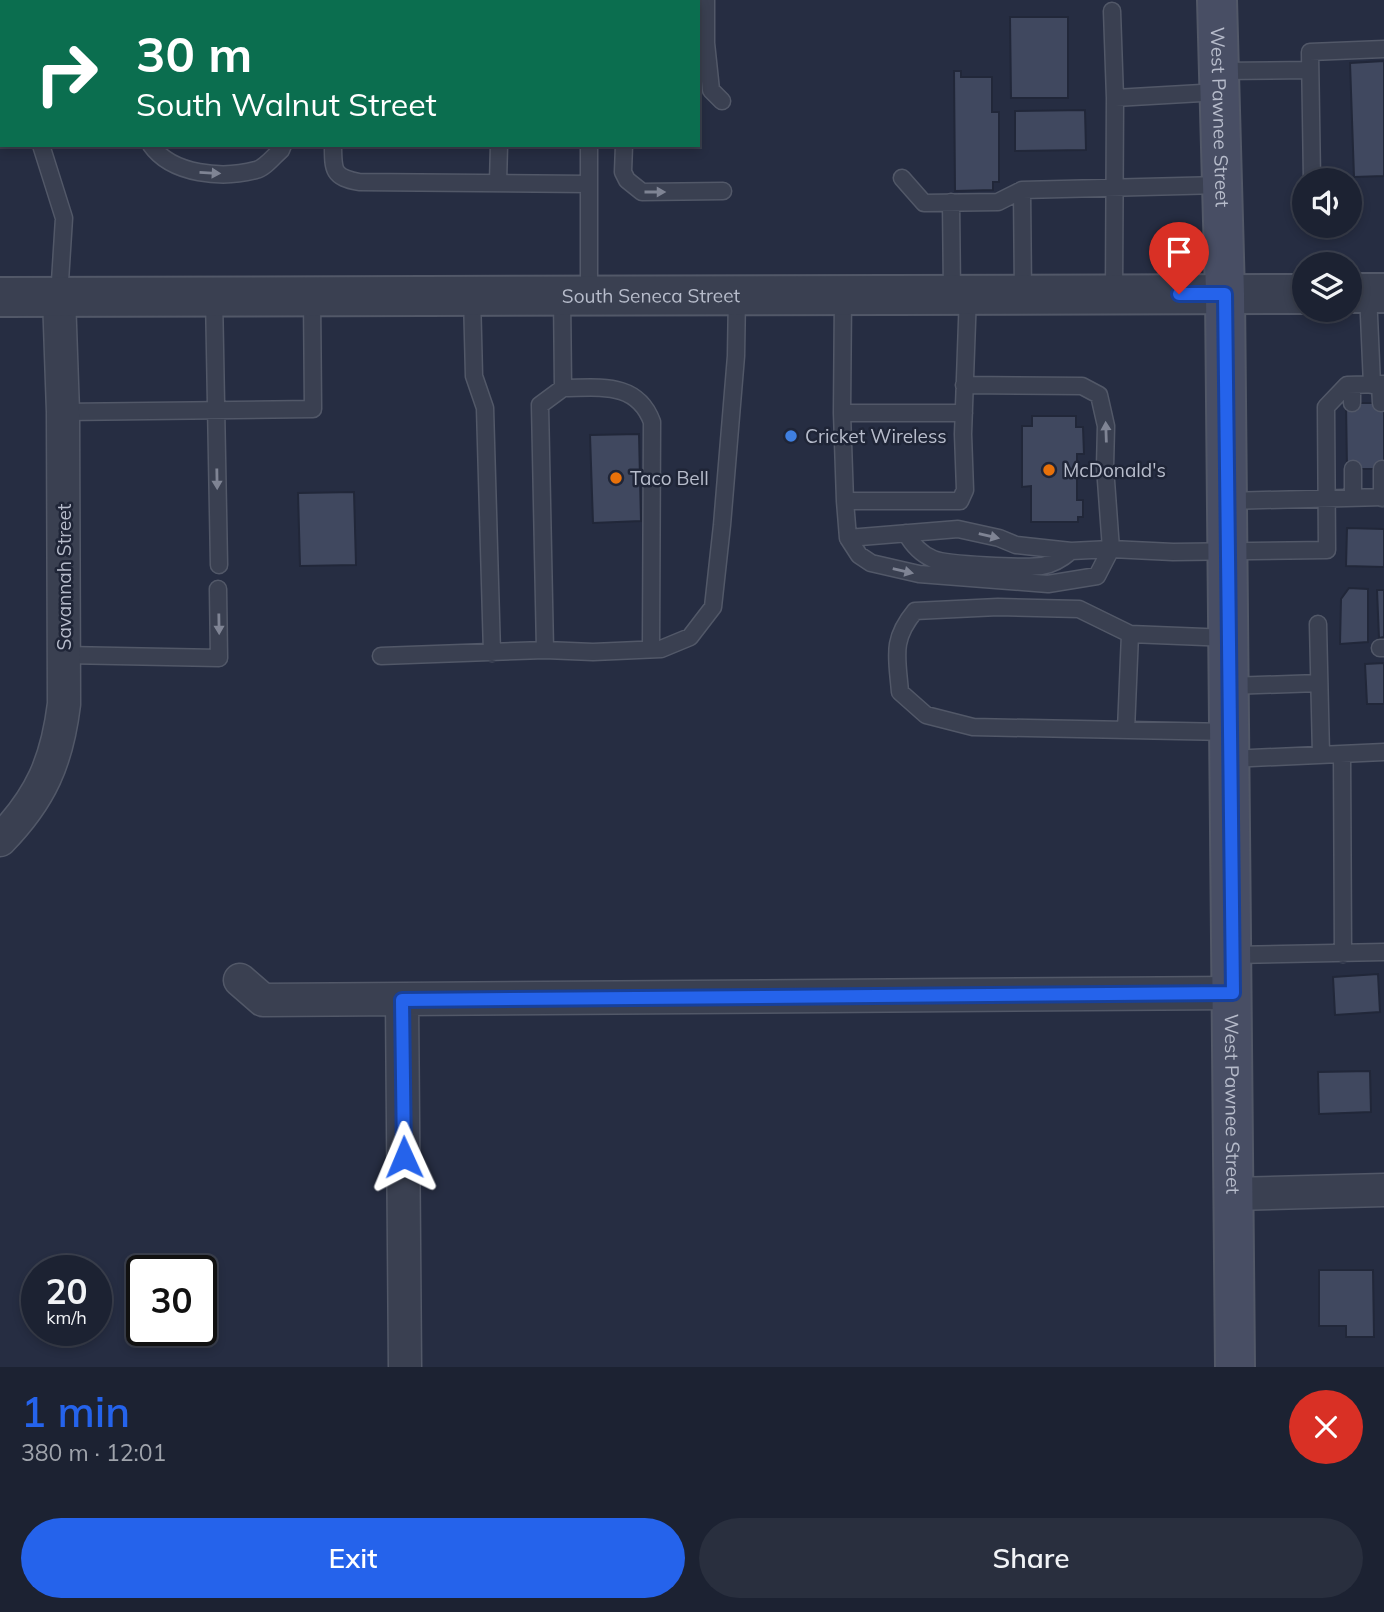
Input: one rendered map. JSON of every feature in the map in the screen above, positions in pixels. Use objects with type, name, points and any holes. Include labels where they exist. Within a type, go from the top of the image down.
[{"type":"main road","name":"West Pawnee Street","points":[[1217,0],[1225,294],[1235,1367]]},
{"type":"street","name":"South Seneca Street","points":[[0,297],[1292,293]]},
{"type":"street","name":"Savannah Street","points":[[0,840],[29,807],[52,764],[60,737],[64,704],[59,297]]},
{"type":"street","points":[[240,980],[263,1000],[1233,993]]},
{"type":"street","points":[[402,1000],[405,1367]]},
{"type":"street","points":[[1232,1194],[1384,1190]]},
{"type":"lane","points":[[706,0],[706,43],[711,90],[722,101]]},
{"type":"lane","points":[[1112,12],[1115,98],[1114,294]]},
{"type":"lane","points":[[1312,168],[1310,52],[1384,49]]},
{"type":"lane","points":[[1115,98],[1310,70]]},
{"type":"lane","points":[[42,147],[64,218],[59,297]]},
{"type":"lane","points":[[153,147],[168,163],[207,174],[259,170],[282,147]]},
{"type":"lane","points":[[332,147],[332,165],[337,174],[359,182],[590,184]]},
{"type":"lane","points":[[498,183],[499,147]]},
{"type":"lane","points":[[563,388],[590,184],[589,147]]},
{"type":"lane","points":[[624,147],[623,172],[627,180],[642,192],[723,191]]},
{"type":"lane","points":[[902,178],[924,203],[998,202],[1022,190],[1222,185]]},
{"type":"lane","points":[[1022,190],[1023,294]]},
{"type":"lane","points":[[845,502],[960,502],[965,490],[960,294],[951,202]]},
{"type":"lane","points":[[1367,293],[1381,403]]},
{"type":"lane","points":[[381,656],[661,649],[690,637],[713,607],[736,356],[737,294]]},
{"type":"lane","points":[[844,294],[842,413],[845,502],[848,538],[859,555],[872,563],[919,574],[1048,584],[1097,576],[1111,549],[1105,467],[1107,426],[1100,395],[1082,386],[964,385]]},
{"type":"lane","points":[[214,296],[219,565]]},
{"type":"lane","points":[[472,296],[474,376],[485,408],[492,653]]},
{"type":"lane","points":[[62,412],[313,410],[312,298]]},
{"type":"lane","points":[[848,538],[958,529],[999,538],[1016,545],[1071,551],[1327,550],[1325,407],[1347,385],[1379,385]]},
{"type":"lane","points":[[1352,385],[1352,403]]},
{"type":"lane","points":[[545,650],[540,405],[563,388],[606,388],[631,394],[646,407],[652,422],[651,649]]},
{"type":"lane","points":[[842,413],[964,413]]},
{"type":"lane","points":[[1227,501],[1383,498],[1382,468]]},
{"type":"lane","points":[[1353,469],[1353,498]]},
{"type":"lane","points":[[906,533],[912,545],[934,560],[1044,566],[1061,559],[1071,551]]},
{"type":"lane","points":[[65,655],[219,658],[218,589]]},
{"type":"lane","points":[[1229,638],[1130,634],[1079,609],[998,607],[915,611],[902,627],[896,649],[900,692],[926,715],[973,727],[1126,730],[1230,746],[1321,755],[1384,752]]},
{"type":"lane","points":[[1318,624],[1321,755]]},
{"type":"lane","points":[[1126,730],[1130,634]]},
{"type":"lane","points":[[1229,685],[1319,683]]},
{"type":"lane","points":[[1342,754],[1343,954]]},
{"type":"lane","points":[[1232,955],[1384,952]]},
{"type":"building","points":[[1010,17],[1068,17],[1068,98],[1011,98]]},
{"type":"building","points":[[1384,61],[1384,176],[1362,177],[1362,168],[1354,168],[1350,63]]},
{"type":"building","points":[[954,71],[961,71],[961,77],[992,77],[992,112],[999,112],[999,182],[993,182],[993,190],[955,191]]},
{"type":"building","points":[[1085,110],[1086,150],[1015,151],[1015,111]]},
{"type":"building","points":[[1346,403],[1384,403],[1384,469],[1347,469]]},
{"type":"building","name":"McDonald's","points":[[1032,416],[1076,416],[1076,427],[1083,427],[1084,454],[1077,454],[1077,500],[1083,500],[1083,517],[1078,517],[1078,522],[1031,522],[1031,486],[1022,487],[1022,426],[1032,426]]},
{"type":"building","name":"Taco Bell","points":[[639,434],[641,521],[593,523],[590,435]]},
{"type":"building","points":[[354,492],[356,565],[300,566],[298,493]]},
{"type":"building","points":[[1347,528],[1384,529],[1384,567],[1346,566]]},
{"type":"building","points":[[1349,588],[1368,589],[1368,642],[1340,644],[1341,599]]},
{"type":"building","points":[[1377,590],[1384,590],[1384,637],[1379,638]]},
{"type":"building","points":[[1384,663],[1384,704],[1367,704],[1365,664]]},
{"type":"building","points":[[1378,974],[1380,1012],[1335,1015],[1333,977]]},
{"type":"building","points":[[1370,1071],[1371,1112],[1319,1114],[1318,1072]]},
{"type":"building","points":[[1319,1270],[1373,1270],[1374,1337],[1346,1337],[1346,1326],[1319,1326]]},
{"type":"place","name":"Cricket Wireless","points":[[791,436]]},
{"type":"place","name":"McDonald's","points":[[1049,470]]},
{"type":"place","name":"Taco Bell","points":[[616,478]]},
{"type":"route","points":[[404,1157],[402,1000],[1233,993],[1225,294],[1179,294]]}]
